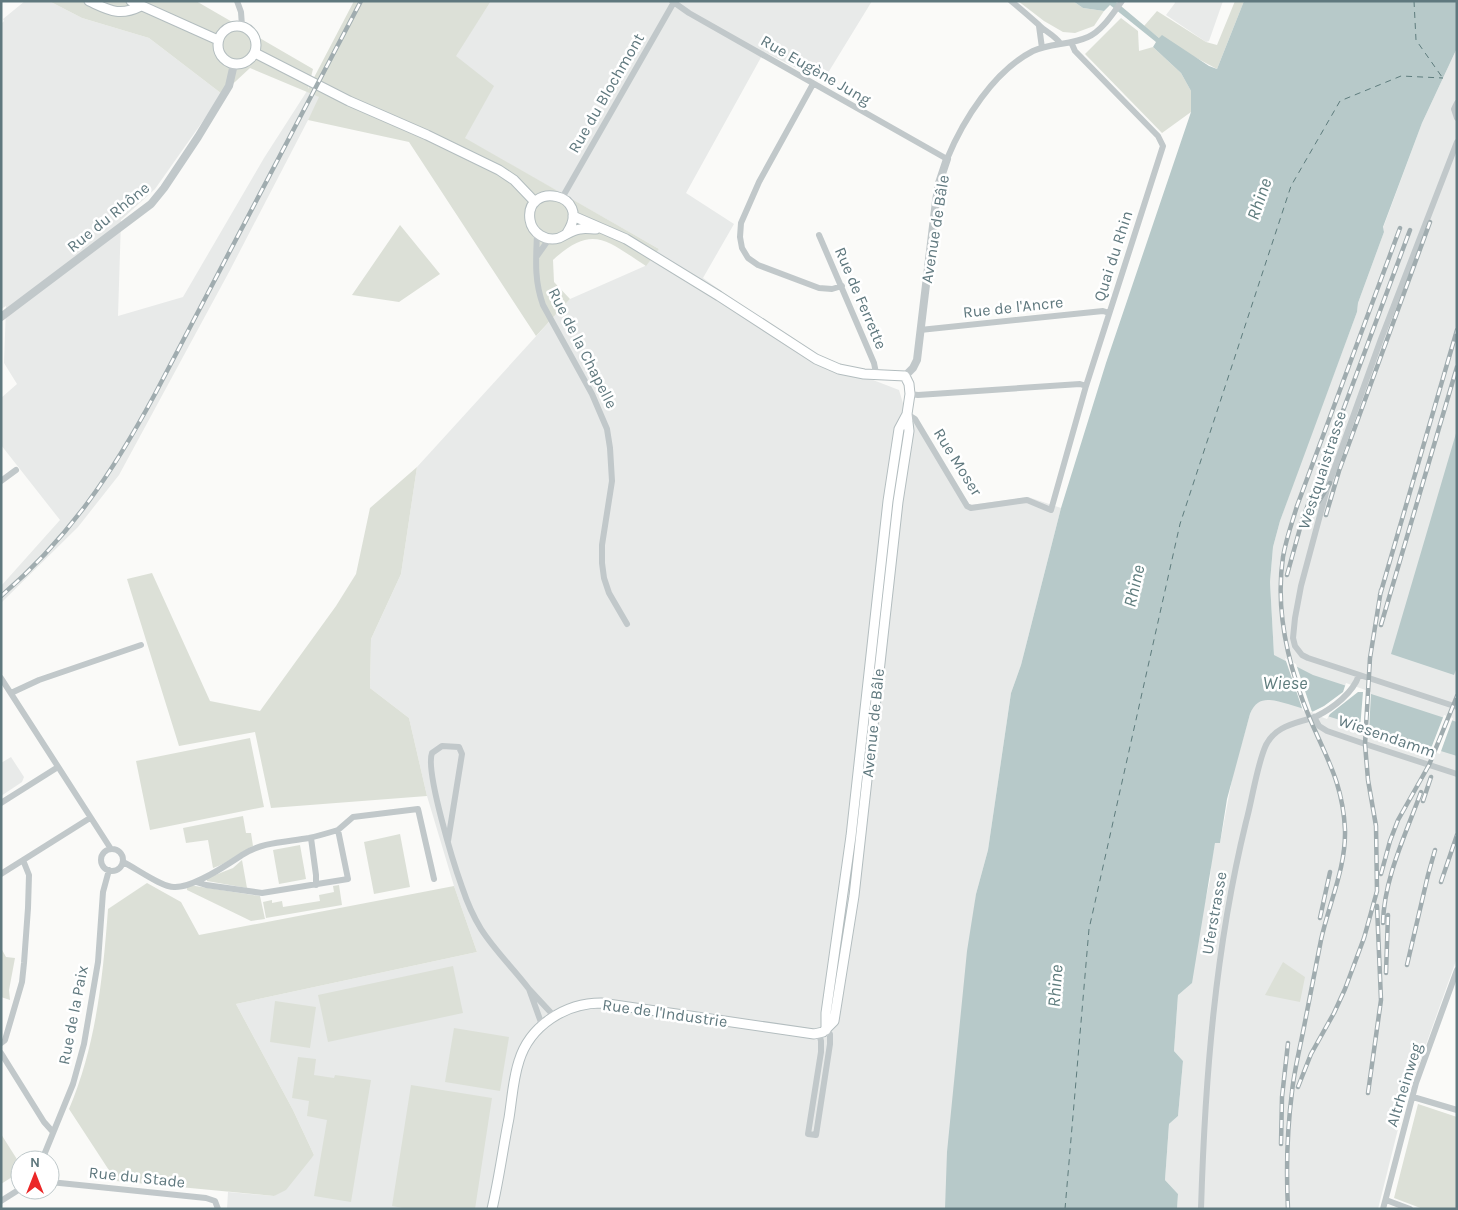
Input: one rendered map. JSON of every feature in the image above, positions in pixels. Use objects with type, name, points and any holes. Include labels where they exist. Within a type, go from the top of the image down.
[{"type":"main road","points":[[89,1],[115,12],[124,12],[143,4]]},
{"type":"main road","points":[[131,1],[143,4],[154,12],[218,40]]},
{"type":"main road","points":[[234,26],[242,26],[252,33],[256,42],[255,53],[250,60],[242,64],[225,61],[218,50],[218,40],[224,31],[234,26]]},
{"type":"main road","points":[[255,53],[348,101],[427,135],[499,170],[514,180],[535,202]]},
{"type":"main road","points":[[567,233],[572,225],[572,208],[562,198],[548,195],[535,202],[529,215],[532,228],[537,234],[549,239],[558,238],[582,228],[604,229]]},
{"type":"main road","points":[[573,216],[626,239],[816,358],[839,369],[864,374],[876,373],[905,376]]},
{"type":"main road","name":"Avenue de Bâle","points":[[820,1032],[831,1025],[835,1016],[854,896],[897,511],[909,431],[907,414],[910,394],[909,384],[905,376]]},
{"type":"main road","name":"Avenue de Bâle","points":[[820,1032],[826,1013],[843,895],[887,511],[899,429],[907,414]]},
{"type":"main road","points":[[843,895],[854,896]]},
{"type":"main road","name":"Rue de l'Industrie","points":[[492,1209],[519,1059],[530,1039],[542,1025],[554,1016],[578,1006],[602,1003],[820,1032]]},
{"type":"street","points":[[237,1],[241,12],[242,26]]},
{"type":"street","points":[[1011,1],[1033,18],[1039,26],[1054,36],[1060,44]]},
{"type":"street","name":"Avenue de Bâle","points":[[905,376],[918,360],[920,330],[939,183],[959,132],[988,89],[1009,69],[1032,52],[1042,48],[1088,38],[1097,31],[1122,1]]},
{"type":"street","name":"Rue Eugène Jung","points":[[673,2],[689,13],[947,160]]},
{"type":"street","name":"Rue du Blochmont","points":[[562,198],[673,2]]},
{"type":"street","points":[[1039,26],[1042,48]]},
{"type":"street","name":"Quai du Rhin","points":[[1051,510],[1086,386],[1163,146],[1158,136],[1075,51],[1071,42]]},
{"type":"street","name":"Rue du Rhône","points":[[1,317],[151,204],[198,137],[229,86],[234,64]]},
{"type":"street","points":[[813,84],[759,182],[741,223],[740,237],[742,248],[748,258],[758,265],[819,288],[832,289],[842,286]]},
{"type":"street","points":[[1457,103],[1454,109],[1457,118]]},
{"type":"street","name":"Westquaistrasse","points":[[1457,142],[1327,489],[1297,602],[1293,638],[1297,651],[1308,658],[1457,707]]},
{"type":"street","name":"Rue de la Chapelle","points":[[537,234],[536,274],[538,290],[543,305],[591,391],[606,429],[610,448],[612,481],[602,546],[602,562],[604,578],[609,593],[627,624]]},
{"type":"street","name":"Rue de Ferrette","points":[[819,235],[874,363],[876,373]]},
{"type":"street","points":[[536,258],[549,239]]},
{"type":"street","name":"Rue de l'Ancre","points":[[920,330],[1103,311],[1109,313]]},
{"type":"street","points":[[910,394],[1080,384],[1086,386]]},
{"type":"street","name":"Rue Moser","points":[[907,414],[915,419],[967,506],[971,508],[1027,500],[1051,510]]},
{"type":"street","points":[[1,481],[16,470]]},
{"type":"street","points":[[10,693],[38,680],[141,645]]},
{"type":"street","name":"Uferstrasse","points":[[1200,1209],[1203,1134],[1216,989],[1237,859],[1266,746],[1272,736],[1286,726],[1316,716],[1352,691],[1359,675]]},
{"type":"street","points":[[2,680],[110,849],[120,852],[123,862],[163,884],[174,887],[196,882],[233,863],[244,854],[265,845],[311,838],[338,830],[353,816],[418,809],[434,880]]},
{"type":"street","name":"Wiesendamm","points":[[1316,716],[1319,726],[1327,730],[1457,774]]},
{"type":"street","points":[[448,841],[454,796],[462,761],[459,747],[438,747],[430,757],[435,795],[448,841],[461,886],[473,915],[492,944],[529,990],[554,1016]]},
{"type":"street","points":[[1,803],[58,767]]},
{"type":"street","points":[[1,874],[90,818]]},
{"type":"street","points":[[196,882],[262,892],[348,879],[338,830]]},
{"type":"street","points":[[311,838],[316,885]]},
{"type":"street","points":[[110,849],[104,853],[102,859],[104,866],[109,870],[116,870],[123,862]]},
{"type":"street","points":[[1,1043],[5,1040],[22,982],[28,905],[28,875],[23,860]]},
{"type":"street","name":"Rue de la Paix","points":[[46,1150],[73,1084],[84,1044],[98,962],[102,892],[109,870]]},
{"type":"street","name":"Altrheinweg","points":[[1383,1209],[1413,1097],[1457,970]]},
{"type":"street","points":[[529,990],[542,1025]]},
{"type":"street","name":"Avenue de Bâle","points":[[820,1032],[830,1034],[830,1044],[816,1135],[808,1134],[821,1052],[820,1032]]},
{"type":"street","points":[[1,1053],[44,1122],[53,1132]]},
{"type":"street","points":[[1413,1097],[1457,1110]]},
{"type":"street","name":"Rue du Stade","points":[[60,1183],[206,1198],[215,1201],[218,1208]]},
{"type":"street","points":[[1386,1200],[1410,1209]]},
{"type":"shaded area","points":[[25,1],[49,1],[82,18],[149,38],[222,94],[155,189],[121,220],[118,316],[183,297],[264,158],[307,91],[320,97],[229,272],[119,475],[78,527],[1,603],[1,586],[60,520],[1,445],[1,398],[17,384],[4,363],[6,306],[1,309],[1,24],[4,21],[3,19]]},
{"type":"shaded area","points":[[49,1],[196,1],[313,69],[308,89],[354,1],[491,1],[456,56],[494,86],[465,138],[659,249],[646,266],[621,249],[600,240],[590,239],[579,242],[567,249],[553,260],[554,282],[570,299],[536,336],[409,142],[308,120],[319,97],[250,68],[222,94],[149,38],[82,18]]},
{"type":"shaded area","points":[[491,1],[872,1],[823,81],[764,52],[686,193],[734,224],[703,278],[816,358],[899,390],[905,410],[970,505],[1028,497],[1061,508],[1021,665],[1011,693],[988,850],[976,894],[946,1209],[227,1209],[228,1192],[274,1196],[314,1155],[293,1110],[236,1004],[477,952],[454,886],[427,796],[409,718],[370,688],[371,639],[401,574],[417,467],[570,299],[645,266],[659,249],[464,138],[455,56]]},
{"type":"shaded area","points":[[1018,1],[1073,1],[1083,8],[1104,11],[1094,26],[1075,33],[1063,32],[1044,21]]},
{"type":"shaded area","points":[[1174,1],[1223,1],[1209,41],[1206,42],[1166,15],[1175,3]]},
{"type":"shaded area","points":[[1235,1],[1244,1],[1217,69],[1159,38],[1144,26],[1157,11],[1206,42],[1217,45]]},
{"type":"shaded area","points":[[1121,18],[1138,31],[1139,51],[1153,47],[1181,73],[1191,91],[1191,112],[1162,133],[1085,54]]},
{"type":"shaded area","points":[[1457,48],[1457,958],[1403,1109],[1378,1209],[1177,1209],[1178,1194],[1165,1180],[1169,1124],[1178,1116],[1183,1061],[1174,1051],[1178,995],[1201,927],[1201,919],[1210,880],[1211,862],[1215,843],[1220,843],[1233,774],[1250,714],[1274,655],[1270,582],[1273,547],[1299,467],[1357,312],[1358,303],[1384,232],[1383,228],[1422,123]]},
{"type":"shaded area","points":[[400,225],[440,274],[399,302],[352,295]]},
{"type":"shaded area","points":[[417,467],[401,574],[371,639],[370,688],[409,718],[427,796],[271,808],[255,732],[179,746],[127,579],[152,573],[210,701],[260,711],[336,606],[356,574],[370,508]]},
{"type":"shaded area","points":[[250,738],[264,807],[150,830],[136,761]]},
{"type":"shaded area","points":[[11,757],[24,777],[22,782],[1,796],[1,763]]},
{"type":"shaded area","points":[[243,816],[246,833],[251,833],[253,846],[229,861],[213,868],[208,840],[186,843],[183,828]]},
{"type":"shaded area","points":[[400,834],[410,887],[374,894],[364,842]]},
{"type":"shaded area","points":[[300,845],[306,879],[279,884],[273,850]]},
{"type":"shaded area","points":[[242,860],[247,888],[207,881],[210,877],[233,868]]},
{"type":"shaded area","points":[[147,883],[181,902],[199,935],[454,886],[477,952],[236,1004],[293,1110],[314,1155],[286,1190],[274,1196],[116,1181],[69,1109],[86,1061],[97,1011],[108,909]]},
{"type":"shaded area","points":[[189,885],[260,896],[265,919],[251,921],[187,890]]},
{"type":"shaded area","points":[[339,885],[342,905],[266,918],[263,902],[272,900],[272,903],[282,901],[283,907],[320,901],[319,895],[334,892],[333,886]]},
{"type":"shaded area","points":[[1,948],[6,957],[15,958],[9,990],[10,1000],[1,997]]},
{"type":"shaded area","points":[[1283,962],[1305,977],[1300,1002],[1265,995]]},
{"type":"shaded area","points":[[453,966],[463,1013],[328,1042],[318,995]]},
{"type":"shaded area","points":[[275,1001],[316,1007],[310,1048],[270,1042]]},
{"type":"shaded area","points":[[454,1028],[509,1037],[500,1091],[445,1082]]},
{"type":"shaded area","points":[[298,1057],[316,1059],[314,1075],[334,1078],[335,1075],[371,1080],[351,1202],[314,1196],[327,1120],[307,1116],[309,1101],[292,1098]]},
{"type":"shaded area","points":[[411,1085],[492,1098],[475,1209],[408,1209],[392,1206]]},
{"type":"shaded area","points":[[1418,1104],[1457,1117],[1457,1209],[1423,1209],[1394,1198]]},
{"type":"shaded area","points":[[1,1134],[11,1150],[10,1178],[1,1184]]},
{"type":"water","points":[[1073,1],[1115,1],[1159,38],[1162,35],[1209,66],[1217,69],[1244,1],[1457,1],[1457,48],[1422,123],[1383,227],[1384,232],[1358,303],[1357,312],[1280,521],[1273,547],[1270,582],[1274,655],[1313,675],[1457,722],[1457,756],[1288,704],[1271,700],[1257,703],[1250,714],[1227,799],[1220,843],[1215,843],[1192,983],[1178,995],[1174,1051],[1183,1061],[1178,1116],[1169,1124],[1165,1180],[1178,1194],[1177,1209],[945,1209],[947,1152],[967,951],[976,894],[988,850],[1011,693],[1021,665],[1061,508],[1106,363],[1191,112],[1191,91],[1181,73],[1153,47],[1156,42],[1110,5],[1104,11],[1083,8]]},
{"type":"water","points":[[1457,430],[1457,667],[1454,675],[1391,654]]},
{"type":"pier","points":[[1285,658],[1296,664],[1312,712],[1303,711]]},
{"type":"pier","points":[[1346,683],[1371,692],[1369,732],[1360,729],[1363,692],[1358,692],[1330,714],[1327,719],[1312,712],[1343,692]]},
{"type":"pier","points":[[1444,715],[1453,718],[1440,754],[1430,751]]},
{"type":"ferry route","points":[[1414,1],[1416,40],[1442,77]]},
{"type":"ferry route","points":[[1065,1209],[1089,929],[1180,524],[1291,186],[1340,101],[1401,76],[1443,78]]},
{"type":"railway","points":[[1,596],[48,551],[69,527],[106,477],[123,450],[155,394],[361,1]]},
{"type":"railway","points":[[1326,515],[1339,471],[1430,222]]},
{"type":"railway","points":[[1288,1209],[1288,1136],[1294,1077],[1324,926],[1343,858],[1345,830],[1338,785],[1302,700],[1290,660],[1282,619],[1281,577],[1283,557],[1297,506],[1400,228]]},
{"type":"railway","points":[[1287,575],[1302,521],[1410,230]]},
{"type":"railway","points":[[1380,595],[1457,330]]},
{"type":"railway","points":[[1381,625],[1457,367]]},
{"type":"railway","points":[[1308,519],[1330,483]]},
{"type":"railway","points":[[1298,1087],[1311,1054],[1345,989],[1364,938],[1377,891],[1376,826],[1368,780],[1365,744],[1370,658],[1381,590]]},
{"type":"railway","points":[[1381,874],[1398,820],[1429,765],[1457,696]]},
{"type":"railway","points":[[1423,801],[1431,777]]},
{"type":"railway","points":[[1383,923],[1387,889],[1421,792]]},
{"type":"railway","points":[[1441,882],[1457,835]]},
{"type":"railway","points":[[1407,965],[1435,850]]},
{"type":"railway","points":[[1320,918],[1330,872]]},
{"type":"railway","points":[[1368,1093],[1381,1000],[1377,906]]},
{"type":"railway","points":[[1386,973],[1388,915]]},
{"type":"railway","points":[[1281,1144],[1282,1097],[1288,1043]]},
{"type":"water label","name":"Rhine","points":[[1259,199]]},
{"type":"water label","name":"Rhine","points":[[1134,586]]},
{"type":"water label","name":"Wiese","points":[[1285,683]]},
{"type":"water label","name":"Rhine","points":[[1055,986]]}]
